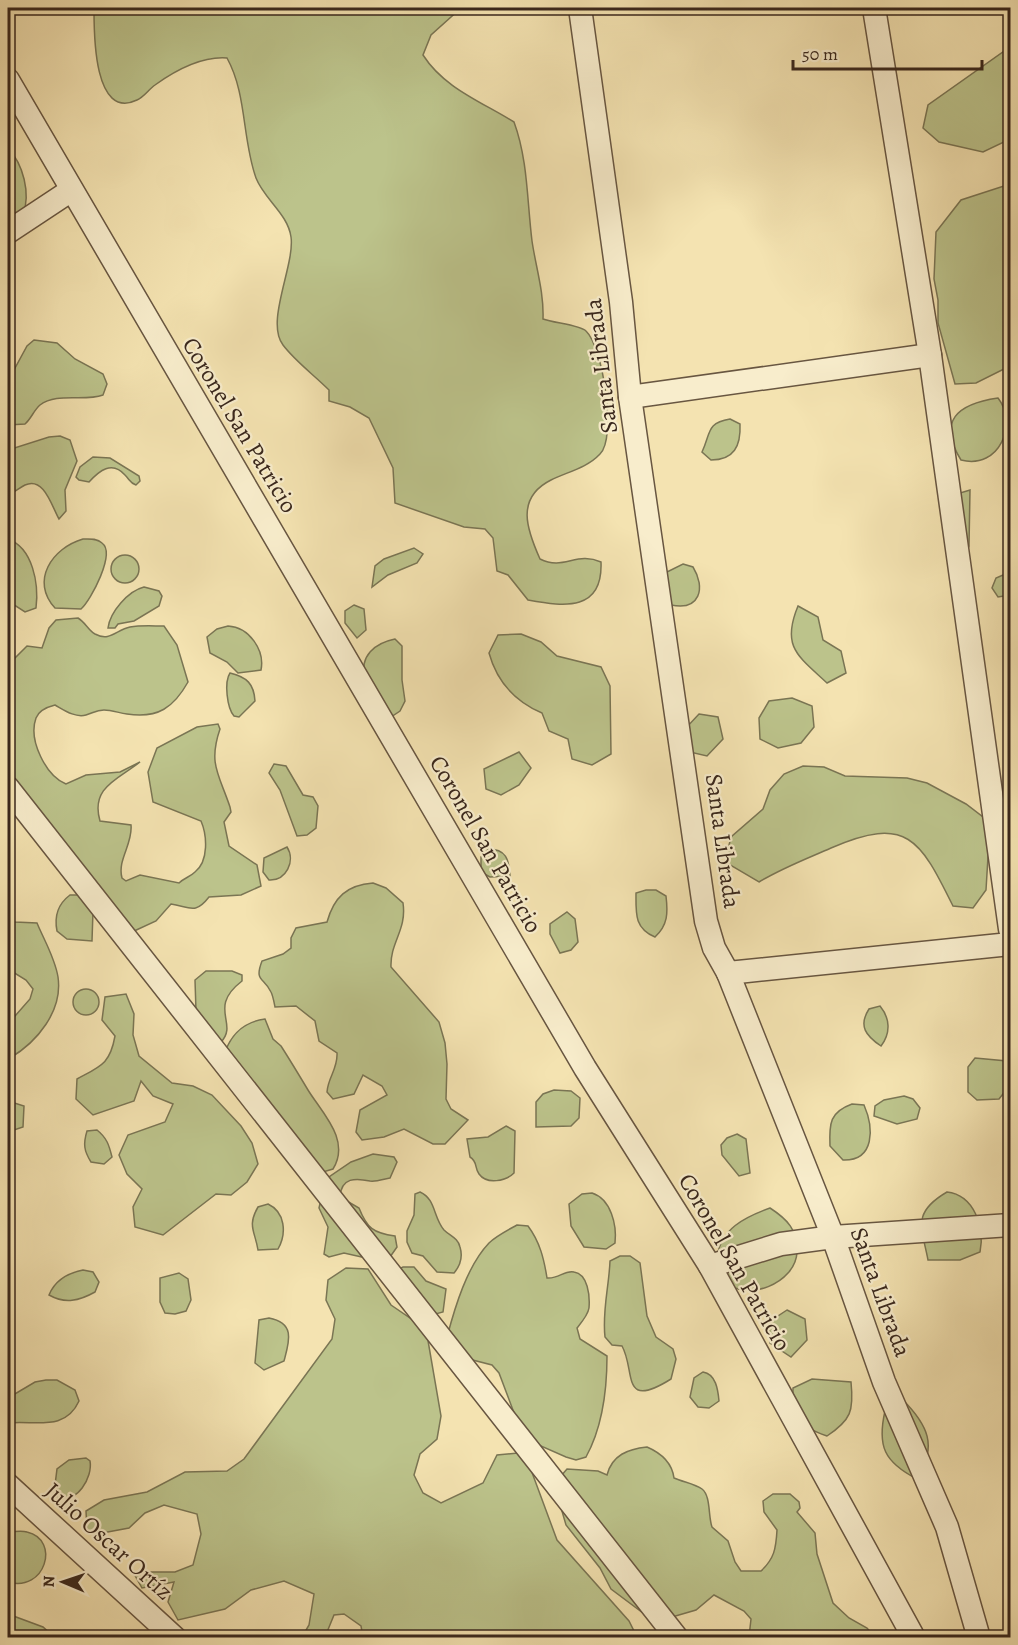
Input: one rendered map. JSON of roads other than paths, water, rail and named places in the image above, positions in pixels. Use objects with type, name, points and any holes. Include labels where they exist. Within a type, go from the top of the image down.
[{"type":"street","name":"Santa Librada","points":[[580,8],[621,302],[630,397],[706,921],[714,948],[728,973],[833,1237],[884,1382],[947,1527],[979,1638]]},
{"type":"street","points":[[874,8],[930,355],[1011,929]]},
{"type":"street","name":"Coronel San Patricio","points":[[8,80],[70,191],[585,1068],[710,1266],[914,1638]]},
{"type":"street","points":[[8,232],[70,191]]},
{"type":"street","points":[[630,397],[930,355]]},
{"type":"street","points":[[8,788],[677,1638]]},
{"type":"street","points":[[728,973],[1011,944]]},
{"type":"street","points":[[710,1266],[781,1244],[833,1237],[1011,1225]]},
{"type":"street","name":"Julio Oscar Ortíz","points":[[8,1485],[175,1638]]}]
